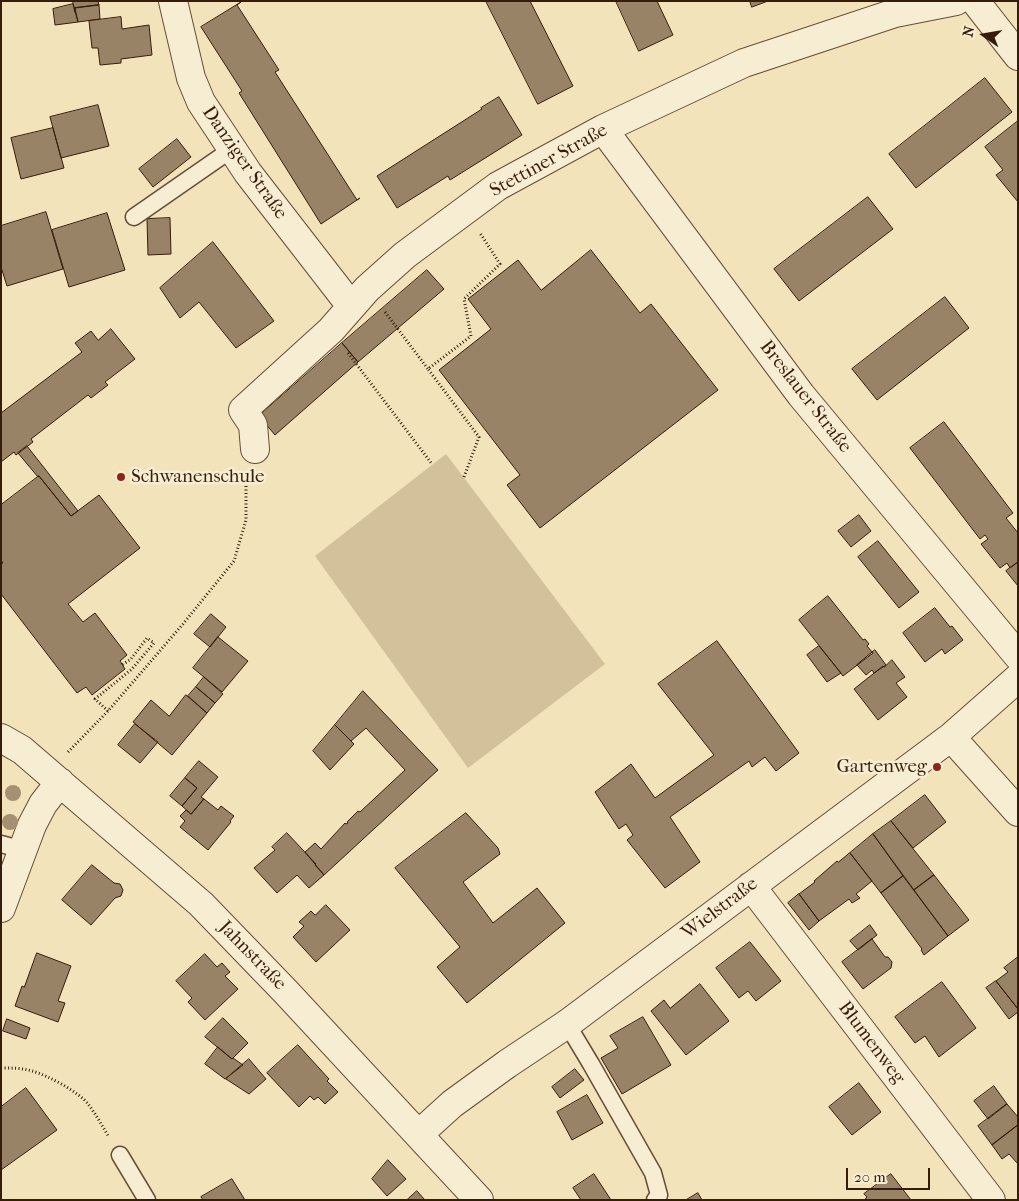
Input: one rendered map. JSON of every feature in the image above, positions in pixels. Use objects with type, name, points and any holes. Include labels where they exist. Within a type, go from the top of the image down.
[{"type":"street","name":"Danziger Straße","points":[[173,1],[191,78],[201,102],[248,173],[304,247],[359,298]]},
{"type":"street","name":"Stettiner Straße","points":[[255,449],[253,425],[243,410],[331,330],[359,298],[405,255],[498,186],[603,129],[744,63],[894,13],[956,1]]},
{"type":"street","points":[[976,1],[1018,56]]},
{"type":"street","name":"Breslauer Straße","points":[[603,129],[801,395],[1018,656]]},
{"type":"street","name":"Wielstraße","points":[[419,1134],[452,1104],[567,1024],[951,737],[1018,678]]},
{"type":"street","points":[[951,737],[1018,812]]},
{"type":"street","name":"Jahnstraße","points":[[1,738],[22,750],[215,917],[479,1200]]},
{"type":"street","points":[[1,908],[12,847],[32,825],[60,782]]},
{"type":"street","name":"Blumenweg","points":[[751,886],[991,1200]]},
{"type":"lane","points":[[134,217],[232,149]]},
{"type":"lane","points":[[567,1024],[653,1172],[659,1195],[655,1200]]},
{"type":"lane","points":[[120,1154],[147,1200]]},
{"type":"path","points":[[428,370],[471,336],[464,299],[500,264],[466,210]]},
{"type":"path","points":[[359,298],[428,370],[479,437],[464,477]]},
{"type":"path","points":[[331,330],[432,464]]},
{"type":"path","points":[[69,751],[108,711],[234,561],[246,520],[246,475]]},
{"type":"path","points":[[108,711],[94,699],[132,669],[154,643],[148,638],[131,659],[122,665]]},
{"type":"path","points":[[1,1068],[33,1071],[70,1089],[88,1103],[120,1154]]},
{"type":"shaded area","points":[[446,454],[605,664],[468,768],[315,556]]},
{"type":"building","points":[[73,1],[98,1],[99,5],[75,8],[75,12]]},
{"type":"building","points":[[486,1],[530,1],[573,86],[538,104]]},
{"type":"building","points":[[616,1],[657,1],[673,35],[639,51]]},
{"type":"building","points":[[750,1],[768,1],[752,7]]},
{"type":"building","points":[[241,2],[237,5],[279,70],[275,72],[357,200],[321,224],[239,93],[242,91],[201,27]]},
{"type":"building","points":[[73,4],[78,22],[55,25],[53,9]]},
{"type":"building","points":[[99,5],[100,19],[78,22],[75,8]]},
{"type":"building","points":[[121,17],[122,29],[149,25],[152,55],[121,59],[121,63],[100,65],[98,48],[92,48],[89,21]]},
{"type":"building","points":[[985,78],[1012,112],[916,188],[889,154]]},
{"type":"building","points":[[499,97],[522,135],[450,180],[448,176],[397,208],[377,176]]},
{"type":"building","points":[[98,105],[109,146],[61,158],[50,117]]},
{"type":"building","points":[[1018,121],[1018,202],[996,175],[1003,170],[985,147]]},
{"type":"building","points":[[53,128],[64,168],[21,179],[11,138]]},
{"type":"building","points":[[177,139],[191,157],[153,187],[139,169]]},
{"type":"building","points":[[868,197],[893,229],[799,301],[774,269]]},
{"type":"building","points":[[46,212],[63,269],[7,286],[1,267],[1,226]]},
{"type":"building","points":[[107,213],[125,270],[69,287],[52,230]]},
{"type":"building","points":[[170,218],[171,254],[148,255],[147,219]]},
{"type":"building","points":[[213,242],[274,321],[236,348],[199,302],[180,318],[160,288]]},
{"type":"building","points":[[591,250],[640,313],[651,304],[718,390],[540,528],[507,485],[520,475],[439,370],[491,329],[468,299],[518,260],[541,290]]},
{"type":"building","points":[[427,270],[444,289],[358,362],[342,343]]},
{"type":"building","points":[[945,297],[969,328],[877,400],[852,369]]},
{"type":"building","points":[[111,329],[135,359],[105,382],[108,385],[91,398],[88,395],[31,439],[33,442],[16,455],[14,452],[1,462],[1,413],[82,352],[75,343],[91,331],[98,340]]},
{"type":"building","points":[[342,343],[358,362],[275,435],[259,416]]},
{"type":"building","points":[[944,422],[1013,513],[1006,518],[1018,533],[1018,562],[1010,568],[1007,563],[1000,568],[981,544],[988,539],[985,535],[980,539],[910,448]]},
{"type":"building","points":[[27,446],[78,511],[71,516],[18,453]]},
{"type":"building","points":[[39,476],[71,516],[99,495],[140,548],[68,604],[83,622],[95,613],[127,655],[120,661],[125,669],[92,695],[86,687],[77,693],[1,594],[1,564],[3,563],[1,560],[1,505]]},
{"type":"building","points":[[859,515],[871,531],[851,547],[838,531]]},
{"type":"building","points":[[878,541],[919,592],[899,608],[858,557]]},
{"type":"building","points":[[1018,562],[1018,586],[1006,571]]},
{"type":"building","points":[[828,596],[863,640],[865,639],[869,644],[867,646],[873,653],[843,676],[799,620]]},
{"type":"building","points":[[935,608],[963,640],[945,654],[942,649],[925,662],[903,633]]},
{"type":"building","points":[[211,614],[226,627],[210,647],[194,634]]},
{"type":"building","points":[[218,637],[248,661],[222,692],[193,668]]},
{"type":"building","points":[[717,641],[799,753],[776,771],[765,757],[752,767],[749,761],[670,817],[700,862],[665,888],[627,840],[633,835],[626,824],[619,829],[595,792],[631,764],[655,798],[714,755],[658,684]]},
{"type":"building","points":[[819,646],[841,673],[827,682],[807,655]]},
{"type":"building","points":[[875,650],[886,665],[874,673],[872,670],[866,675],[857,665]]},
{"type":"building","points":[[892,660],[905,677],[896,683],[907,697],[878,720],[854,689]]},
{"type":"building","points":[[204,677],[223,694],[215,703],[196,687]]},
{"type":"building","points":[[196,687],[215,703],[207,713],[188,696]]},
{"type":"building","points":[[363,691],[438,770],[324,875],[305,852],[315,843],[321,849],[345,823],[348,823],[358,811],[360,812],[405,770],[366,728],[351,741],[335,725]]},
{"type":"building","points":[[186,695],[207,713],[172,755],[133,722],[151,700],[169,716]]},
{"type":"building","points":[[135,724],[158,742],[140,763],[118,745]]},
{"type":"building","points":[[335,725],[354,744],[330,770],[313,751]]},
{"type":"building","points":[[199,761],[218,777],[201,797],[204,799],[191,814],[182,806],[197,788],[185,778]]},
{"type":"building","points":[[185,778],[197,788],[182,806],[170,796]]},
{"type":"building","points":[[925,795],[946,822],[913,848],[891,821]]},
{"type":"building","points":[[204,799],[218,810],[221,806],[234,816],[208,850],[180,827],[185,821],[180,816],[186,810],[191,814]]},
{"type":"building","points":[[466,813],[498,848],[500,854],[463,882],[493,923],[537,888],[565,923],[467,1003],[437,967],[460,947],[395,868]]},
{"type":"building","points":[[891,821],[934,875],[914,890],[873,834]]},
{"type":"building","points":[[287,833],[324,875],[309,888],[297,875],[277,893],[254,868],[275,850],[272,847]]},
{"type":"building","points":[[873,834],[903,876],[881,893],[850,853]]},
{"type":"building","points":[[850,853],[872,881],[856,894],[860,898],[852,903],[849,899],[819,921],[799,894],[837,861]]},
{"type":"building","points":[[92,865],[114,883],[120,884],[123,890],[121,896],[115,898],[91,925],[62,900]]},
{"type":"building","points":[[934,875],[969,920],[948,936],[914,890]]},
{"type":"building","points":[[903,876],[948,936],[924,955],[922,949],[881,893]]},
{"type":"building","points":[[799,894],[819,921],[809,930],[788,903]]},
{"type":"building","points":[[326,905],[350,930],[316,962],[293,937],[304,926],[299,922],[311,911],[315,915]]},
{"type":"building","points":[[870,925],[877,935],[858,950],[850,941]]},
{"type":"building","points":[[872,939],[885,957],[888,957],[892,962],[891,968],[863,989],[842,962]]},
{"type":"building","points":[[750,942],[781,981],[756,1001],[748,991],[739,998],[716,968]]},
{"type":"building","points":[[37,953],[71,966],[58,1001],[65,1003],[58,1022],[15,1006]]},
{"type":"building","points":[[205,954],[217,967],[222,963],[230,972],[225,976],[238,989],[205,1020],[188,1002],[192,998],[176,981]]},
{"type":"building","points":[[1018,957],[1018,1009],[996,981],[1008,972],[1004,968]]},
{"type":"building","points":[[996,981],[1018,1009],[1018,1012],[1009,1019],[986,988]]},
{"type":"building","points":[[942,982],[976,1028],[939,1057],[925,1036],[915,1043],[895,1017]]},
{"type":"building","points":[[700,984],[729,1021],[686,1055],[651,1011],[664,1000],[670,1008]]},
{"type":"building","points":[[643,1017],[671,1065],[622,1094],[601,1058],[618,1048],[610,1036]]},
{"type":"building","points":[[223,1018],[248,1043],[232,1059],[205,1037]]},
{"type":"building","points":[[7,1019],[30,1028],[26,1039],[3,1031]]},
{"type":"building","points":[[298,1045],[329,1079],[327,1081],[338,1092],[325,1104],[318,1097],[314,1100],[310,1096],[299,1107],[267,1073]]},
{"type":"building","points":[[218,1047],[232,1059],[243,1065],[225,1079],[205,1064]]},
{"type":"building","points":[[249,1059],[266,1079],[249,1094],[226,1079]]},
{"type":"building","points":[[575,1069],[584,1080],[560,1098],[552,1087]]},
{"type":"building","points":[[859,1083],[881,1112],[852,1135],[829,1107]]},
{"type":"building","points":[[994,1086],[1007,1104],[988,1119],[974,1101]]},
{"type":"building","points":[[26,1088],[57,1130],[1,1170],[1,1107]]},
{"type":"building","points":[[587,1095],[603,1123],[572,1140],[557,1112]]},
{"type":"building","points":[[1007,1104],[1018,1117],[1018,1125],[992,1145],[978,1126]]},
{"type":"building","points":[[1018,1125],[1018,1164],[1009,1154],[1002,1159],[992,1145]]},
{"type":"building","points":[[388,1160],[406,1179],[387,1196],[372,1179]]},
{"type":"building","points":[[594,1174],[611,1200],[581,1200],[573,1188]]},
{"type":"building","points":[[891,1174],[911,1200],[864,1200],[867,1197],[864,1194]]},
{"type":"building","points":[[232,1179],[245,1200],[203,1200],[201,1197]]},
{"type":"building","points":[[417,1191],[425,1200],[407,1200]]},
{"type":"building","points":[[698,1193],[702,1200],[686,1200]]},
{"type":"place","name":"Schwanenschule","points":[[121,477]]},
{"type":"place","name":"Gartenweg","points":[[937,767]]}]
